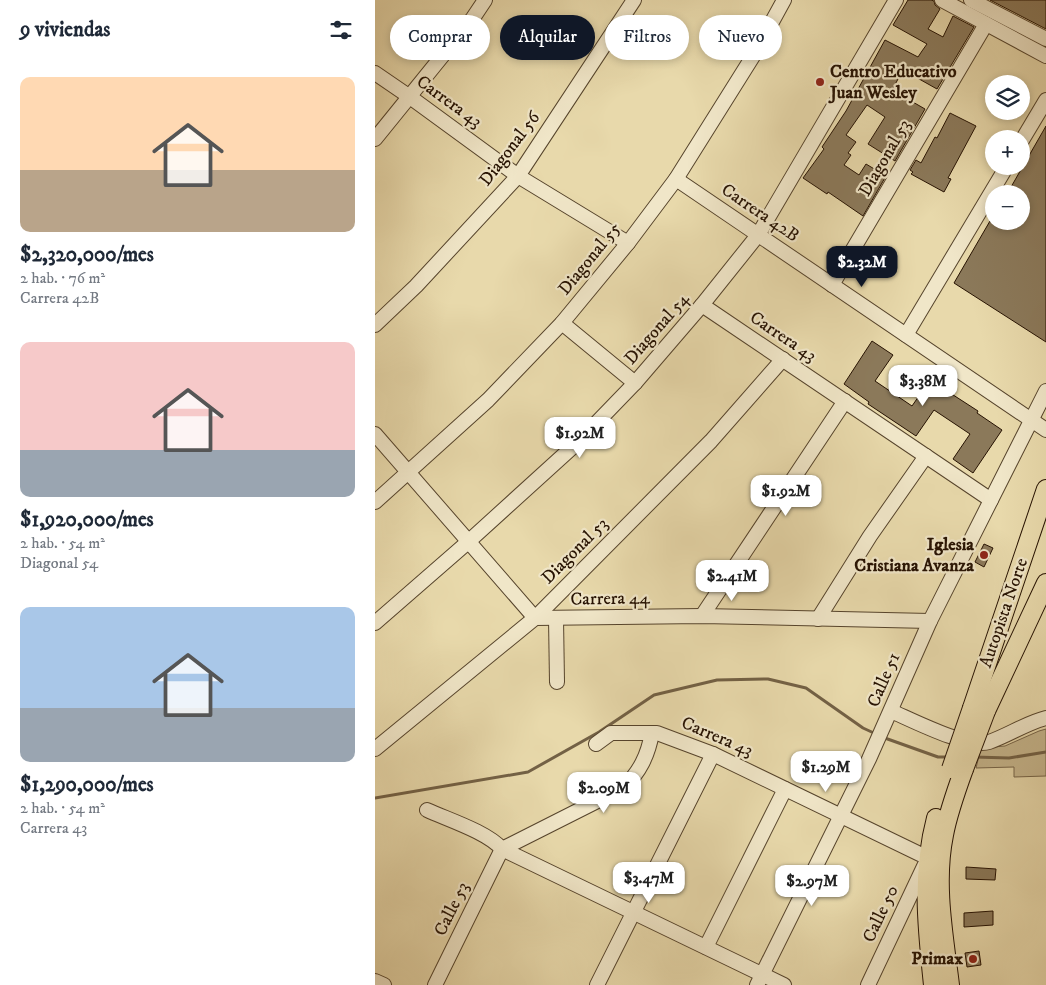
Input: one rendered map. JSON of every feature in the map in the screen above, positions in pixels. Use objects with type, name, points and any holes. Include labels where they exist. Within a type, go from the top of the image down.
[{"type":"main road","name":"Autopista Norte","points":[[979,709],[1046,489]]},
{"type":"main road","name":"Autopista Norte","points":[[979,709],[1046,583]]},
{"type":"main road","points":[[933,985],[926,886],[928,858],[937,813],[957,769],[979,709]]},
{"type":"main road","points":[[951,985],[941,900],[940,865],[957,769]]},
{"type":"street","points":[[375,138],[473,18],[485,0]]},
{"type":"street","name":"Diagonal 56","points":[[375,326],[416,286],[518,176],[634,0]]},
{"type":"street","name":"Diagonal 55","points":[[375,502],[488,400],[562,323],[628,242],[676,179],[755,53],[784,0]]},
{"type":"street","name":"Diagonal 54","points":[[375,623],[577,443],[635,383],[702,305],[758,235],[896,0]]},
{"type":"street","points":[[942,0],[1046,56]]},
{"type":"street","points":[[971,0],[1046,39]]},
{"type":"street","name":"Diagonal 53","points":[[833,285],[986,24]]},
{"type":"street","name":"Carrera 43","points":[[375,73],[410,96],[518,176],[628,242]]},
{"type":"street","points":[[1028,130],[1046,100]]},
{"type":"street","points":[[906,336],[1002,175]]},
{"type":"street","name":"Carrera 42B","points":[[676,179],[1046,430]]},
{"type":"street","name":"Carrera 43","points":[[702,305],[991,500]]},
{"type":"street","points":[[562,323],[635,383]]},
{"type":"street","name":"Diagonal 53","points":[[375,749],[535,618],[711,441],[783,359]]},
{"type":"street","name":"Calle 51","points":[[759,980],[869,759],[930,621],[1046,391]]},
{"type":"street","points":[[703,616],[845,402]]},
{"type":"street","points":[[375,434],[535,618]]},
{"type":"street","points":[[818,619],[870,536],[926,456]]},
{"type":"street","name":"Carrera 44","points":[[535,618],[703,616],[930,621]]},
{"type":"street","points":[[555,618],[557,682]]},
{"type":"street","points":[[891,711],[945,735],[984,743],[1034,721],[1046,718]]},
{"type":"street","name":"Carrera 43","points":[[596,744],[611,733],[657,733],[713,754],[928,858]]},
{"type":"street","points":[[502,849],[623,788],[641,767],[650,745],[652,733]]},
{"type":"street","points":[[597,985],[713,754]]},
{"type":"street","points":[[706,947],[785,789]]},
{"type":"street","points":[[427,810],[485,836],[496,842],[502,849],[706,947],[759,980],[783,985]]},
{"type":"street","name":"Calle 53","points":[[435,985],[502,849]]},
{"type":"street","name":"Calle 50","points":[[868,985],[928,858]]},
{"type":"street","points":[[375,981],[384,985]]},
{"type":"shaded area","points":[[1046,729],[1046,776],[1014,777],[1014,767],[976,768],[981,748],[1005,746]]},
{"type":"building","points":[[908,0],[934,1],[935,5],[940,9],[928,29],[943,37],[953,16],[974,27],[937,89],[903,70],[892,90],[925,109],[895,161],[868,144],[885,117],[867,105],[846,135],[856,142],[848,153],[851,155],[844,165],[859,175],[866,164],[886,176],[863,216],[828,192],[827,194],[803,178],[824,149],[822,147],[846,111],[885,40],[918,57],[927,44],[893,25]]},
{"type":"building","points":[[990,0],[1046,0],[1046,29]]},
{"type":"building","points":[[950,113],[976,126],[948,178],[951,179],[944,192],[911,174],[913,172],[910,170],[916,160],[921,163]]},
{"type":"building","points":[[1046,126],[1046,342],[954,283],[985,230],[1030,230],[1030,185],[1012,185],[1018,175],[1030,175],[1030,154]]},
{"type":"building","points":[[872,341],[893,355],[875,381],[912,406],[930,380],[978,411],[977,413],[1002,430],[973,473],[953,459],[970,434],[934,410],[916,436],[868,404],[869,402],[844,384]]},
{"type":"building","name":"Iglesia Cristiana Avanza","points":[[984,544],[993,548],[984,567],[975,562]]},
{"type":"building","points":[[966,867],[996,869],[995,880],[966,879]]},
{"type":"building","points":[[993,911],[993,925],[964,927],[964,913]]},
{"type":"building","name":"Primax","points":[[979,951],[981,965],[967,967],[965,953]]},
{"type":"waterway","points":[[375,798],[528,772],[599,732],[654,695],[717,680],[768,679],[806,688],[863,728],[876,734]]},
{"type":"waterway","points":[[882,737],[938,757],[950,757]]},
{"type":"waterway","points":[[974,757],[1009,758],[1046,752]]},
{"type":"place","name":"Centro Educativo Juan Wesley","points":[[820,82]]},
{"type":"place","name":"Iglesia Cristiana Avanza","points":[[984,555]]},
{"type":"place","name":"Primax","points":[[973,959]]}]
